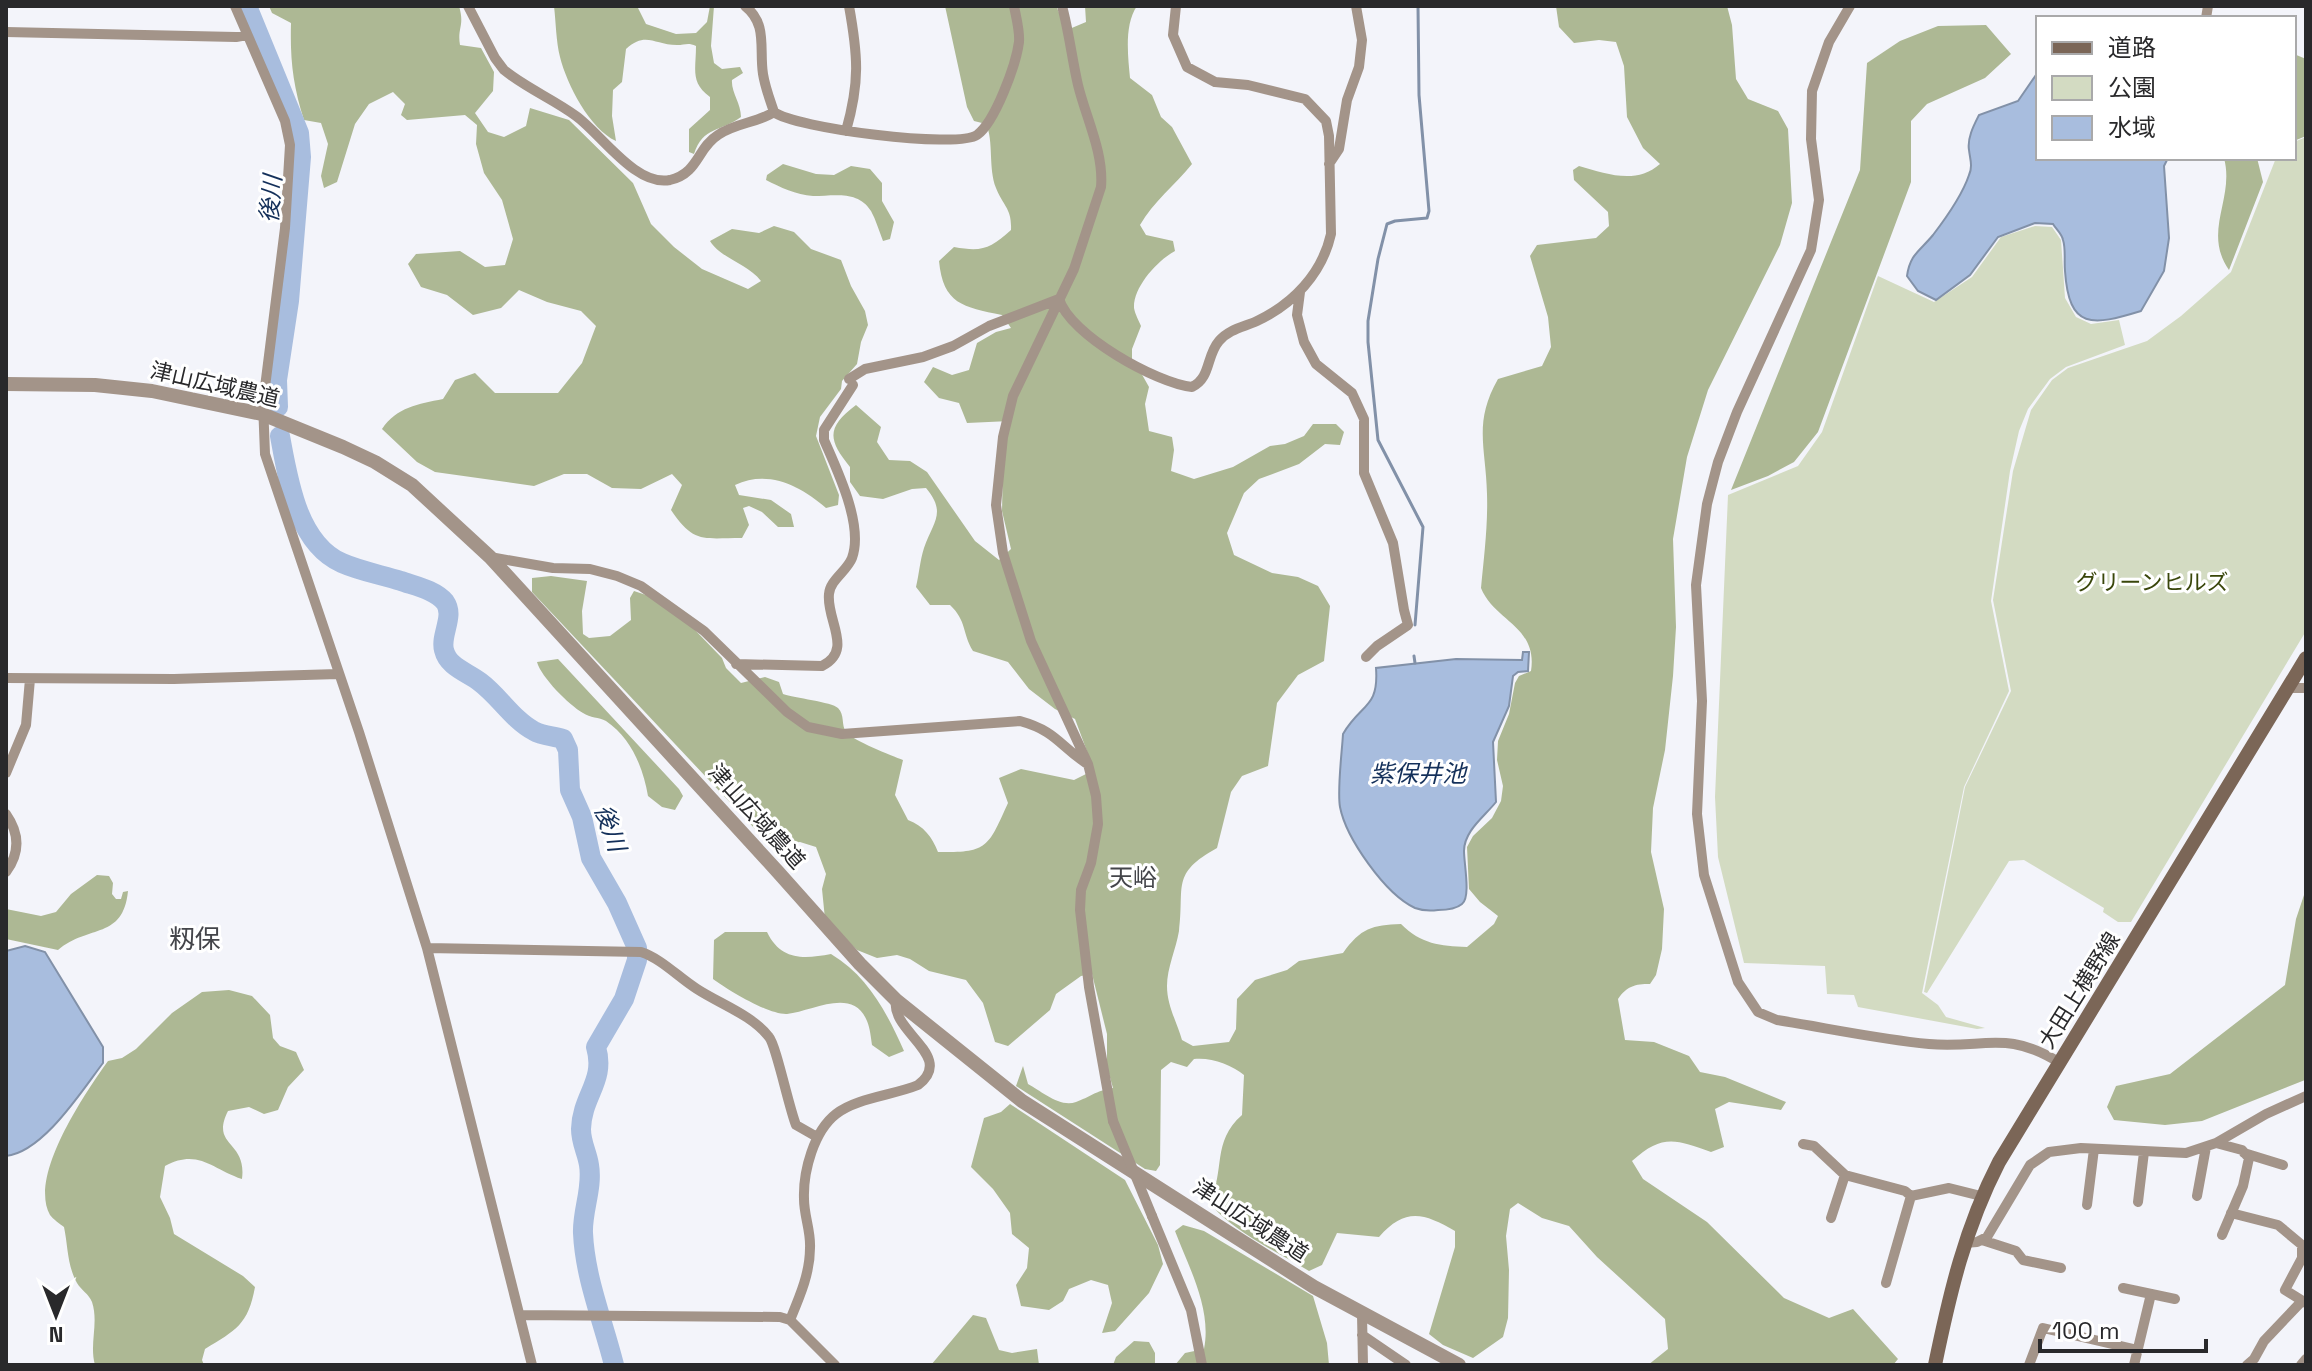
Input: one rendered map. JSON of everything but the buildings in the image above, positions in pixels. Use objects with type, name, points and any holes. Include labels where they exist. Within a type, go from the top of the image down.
[{"type":"main road","name":"大田上横野線","points":[[1935,1365],[1964,1243],[1981,1196],[2306,658]]},
{"type":"street","points":[[235,6],[285,121],[290,145],[286,213],[262,414],[265,454],[407,879],[532,1365]]},
{"type":"street","points":[[468,6],[504,70],[580,119],[629,165],[646,176],[671,180],[696,164],[707,144],[717,135],[774,112]]},
{"type":"street","points":[[745,6],[762,34],[763,77],[774,112],[783,118],[846,131],[960,141],[974,138],[985,128],[1016,57],[1020,39],[1014,6]]},
{"type":"street","points":[[846,131],[856,98],[858,77],[849,6]]},
{"type":"street","points":[[1062,6],[1071,39],[1077,82],[1103,174],[1084,242],[1013,396],[1003,437],[996,505],[1003,553],[1031,641],[1088,764],[1096,796],[1098,824],[1091,863],[1081,890],[1080,910],[1089,987],[1113,1121],[1191,1310],[1202,1365]]},
{"type":"street","points":[[1059,299],[1067,316],[1115,354],[1165,380],[1192,387],[1203,380],[1213,349],[1229,332],[1266,317],[1300,292],[1328,248],[1331,234],[1326,121],[1305,99],[1248,85],[1215,82],[1187,67],[1173,35],[1176,6]]},
{"type":"street","points":[[1329,164],[1339,149],[1347,100],[1359,67],[1362,40],[1356,6]]},
{"type":"street","points":[[1850,6],[1829,42],[1812,91],[1811,139],[1819,200],[1811,250],[1737,412],[1718,462],[1702,533],[1696,585],[1702,701],[1697,814],[1704,875],[1738,982],[1751,1005],[1767,1017],[1927,1044],[2016,1043],[2044,1053],[2060,1063]]},
{"type":"street","points":[[6,32],[247,35]]},
{"type":"street","points":[[1300,292],[1297,315],[1310,353],[1316,364],[1342,384],[1360,406],[1365,433],[1364,473],[1393,543],[1408,620],[1408,625],[1366,657]]},
{"type":"street","points":[[736,664],[822,666],[836,656],[838,641],[829,594],[831,586],[851,559],[854,548],[851,509],[824,440],[824,430],[851,382],[865,369],[923,357],[953,346],[989,326],[1059,299]]},
{"type":"street","name":"津山広域農道","points":[[6,384],[95,385],[152,391],[262,414],[354,452],[412,485],[490,557],[896,1000],[1022,1101],[1314,1287],[1459,1365]]},
{"type":"street","points":[[490,557],[553,568],[590,569],[641,586],[704,631],[787,712],[808,727],[842,734],[1020,721],[1038,726],[1058,738],[1088,764]]},
{"type":"street","points":[[6,678],[189,679],[338,674]]},
{"type":"street","points":[[6,773],[26,725],[30,679]]},
{"type":"street","points":[[2288,688],[2306,688]]},
{"type":"street","points":[[6,814],[17,833],[16,853],[6,872]]},
{"type":"street","points":[[427,948],[637,952],[651,955],[771,1038],[796,1125],[817,1137]]},
{"type":"street","points":[[790,1320],[808,1268],[810,1232],[804,1197],[817,1137],[837,1113],[849,1106],[904,1091],[926,1079],[930,1071],[925,1051],[902,1024],[895,1008],[896,1000]]},
{"type":"street","points":[[1964,1243],[1987,1237],[2030,1165],[2056,1150],[2186,1153],[2211,1145],[2306,1096]]},
{"type":"street","points":[[1803,1144],[1814,1146],[1845,1175],[1905,1191],[1911,1196]]},
{"type":"street","points":[[2211,1145],[2283,1165]]},
{"type":"street","points":[[2197,1196],[2211,1145]]},
{"type":"street","points":[[2087,1205],[2094,1149]]},
{"type":"street","points":[[2138,1202],[2144,1152]]},
{"type":"street","points":[[2222,1235],[2243,1186],[2249,1158],[2244,1153]]},
{"type":"street","points":[[1831,1218],[1845,1175]]},
{"type":"street","points":[[1911,1196],[1949,1188],[1981,1196]]},
{"type":"street","points":[[1886,1283],[1911,1196]]},
{"type":"street","points":[[2231,1213],[2278,1225],[2302,1245],[2302,1258],[2285,1290],[2304,1302],[2264,1341],[2247,1365]]},
{"type":"street","points":[[1982,1240],[2016,1251],[2023,1260],[2061,1268]]},
{"type":"street","points":[[2123,1288],[2175,1299]]},
{"type":"street","points":[[2134,1365],[2151,1294]]},
{"type":"street","points":[[1362,1314],[1363,1365]]},
{"type":"street","points":[[520,1315],[780,1317],[790,1320],[835,1365]]},
{"type":"street","points":[[2029,1365],[2043,1328],[2138,1350]]},
{"type":"street","points":[[1362,1335],[1406,1365]]},
{"type":"street","points":[[2301,1365],[2306,1359]]},
{"type":"green space","points":[[269,6],[459,6],[460,45],[481,48],[494,72],[493,91],[475,113],[488,132],[504,137],[526,126],[530,108],[569,120],[633,183],[651,224],[674,247],[702,269],[748,289],[761,281],[720,252],[710,241],[732,229],[759,233],[774,226],[794,232],[811,249],[841,260],[865,311],[868,325],[857,364],[842,381],[841,389],[820,417],[816,436],[839,495],[838,505],[826,508],[784,482],[747,480],[735,485],[739,495],[771,500],[791,514],[794,527],[778,527],[762,512],[749,506],[743,508],[749,525],[742,538],[708,538],[686,529],[671,510],[682,485],[672,474],[641,489],[612,488],[587,474],[564,474],[534,486],[435,472],[417,462],[382,429],[394,416],[417,405],[443,399],[455,380],[475,373],[495,393],[558,393],[582,363],[596,326],[581,311],[519,290],[501,308],[473,315],[447,295],[421,287],[408,264],[416,254],[460,251],[485,267],[505,265],[513,239],[502,200],[484,173],[476,144],[477,125],[465,115],[407,120],[401,115],[405,104],[393,92],[369,104],[355,124],[337,182],[324,188],[321,176],[328,144],[321,123],[304,120],[293,72],[291,23],[272,13]]},
{"type":"green space","points":[[554,6],[637,6],[646,24],[676,34],[696,33],[707,22],[710,6],[714,6],[711,46],[714,63],[722,69],[740,67],[743,73],[732,80],[741,117],[708,134],[694,154],[689,152],[689,129],[710,110],[710,97],[697,81],[696,46],[639,41],[626,49],[622,82],[613,90],[612,116],[616,141],[589,117],[568,80],[559,51]]},
{"type":"green space","points":[[945,6],[1056,6],[1067,30],[1086,22],[1085,6],[1137,6],[1129,31],[1130,78],[1152,95],[1161,117],[1172,127],[1192,164],[1140,225],[1146,235],[1173,241],[1175,251],[1161,261],[1142,283],[1134,308],[1141,326],[1132,349],[1132,364],[1149,387],[1145,404],[1149,431],[1172,437],[1171,471],[1194,479],[1233,467],[1270,446],[1304,436],[1313,424],[1336,424],[1344,432],[1340,445],[1325,444],[1299,464],[1259,479],[1244,493],[1227,533],[1234,555],[1272,573],[1298,577],[1318,586],[1330,606],[1324,661],[1298,675],[1277,703],[1268,766],[1242,776],[1231,792],[1217,848],[1192,866],[1183,882],[1179,931],[1168,972],[1167,993],[1182,1040],[1193,1046],[1229,1042],[1236,1029],[1237,999],[1255,980],[1287,970],[1299,961],[1343,953],[1368,930],[1382,925],[1401,924],[1431,943],[1467,947],[1494,924],[1498,916],[1469,889],[1467,847],[1473,836],[1492,818],[1501,801],[1503,786],[1497,760],[1498,741],[1509,714],[1515,683],[1519,676],[1531,671],[1531,656],[1522,634],[1495,609],[1481,588],[1487,517],[1483,422],[1498,379],[1542,366],[1551,347],[1548,317],[1530,256],[1537,245],[1596,238],[1609,226],[1608,212],[1574,180],[1573,170],[1579,166],[1631,176],[1660,164],[1643,148],[1627,117],[1624,66],[1616,42],[1599,40],[1574,43],[1559,27],[1556,6],[1727,6],[1732,25],[1736,79],[1748,99],[1778,111],[1788,129],[1792,203],[1780,245],[1708,390],[1687,457],[1673,539],[1676,627],[1673,676],[1665,750],[1653,808],[1651,852],[1664,909],[1662,949],[1656,975],[1650,984],[1632,987],[1618,999],[1625,1040],[1654,1042],[1689,1056],[1700,1072],[1725,1077],[1786,1102],[1781,1110],[1729,1102],[1715,1109],[1724,1147],[1711,1152],[1678,1142],[1661,1143],[1632,1161],[1643,1179],[1707,1222],[1784,1298],[1829,1318],[1853,1309],[1898,1359],[1893,1365],[1648,1365],[1668,1349],[1665,1319],[1597,1257],[1569,1226],[1542,1218],[1518,1203],[1510,1209],[1506,1236],[1508,1318],[1503,1337],[1473,1358],[1443,1345],[1429,1334],[1455,1247],[1455,1231],[1444,1225],[1415,1216],[1397,1221],[1379,1237],[1337,1233],[1322,1265],[1309,1271],[1270,1249],[1229,1222],[1209,1202],[1217,1179],[1222,1146],[1232,1125],[1242,1115],[1244,1075],[1221,1062],[1207,1059],[1194,1059],[1187,1067],[1171,1062],[1161,1070],[1160,1165],[1156,1171],[1145,1169],[1016,1086],[1023,1066],[1028,1084],[1064,1103],[1076,1102],[1113,1088],[1107,1067],[1107,1034],[1092,974],[1081,976],[1056,994],[1050,1010],[1008,1046],[995,1042],[983,1003],[966,980],[929,971],[897,955],[877,958],[857,950],[825,919],[822,889],[826,874],[816,847],[800,842],[770,845],[532,592],[532,578],[551,576],[587,581],[582,611],[583,634],[589,638],[610,636],[631,620],[630,598],[634,591],[652,597],[694,629],[741,683],[765,677],[779,682],[783,694],[838,708],[846,732],[873,748],[903,760],[895,795],[908,820],[927,833],[938,852],[977,849],[990,838],[1008,803],[999,778],[1021,769],[1074,780],[1094,770],[1075,719],[1055,709],[1029,689],[1008,662],[973,651],[962,622],[950,605],[930,605],[916,587],[937,511],[926,488],[912,489],[883,499],[860,496],[850,482],[850,467],[834,441],[835,427],[856,405],[881,427],[877,442],[889,460],[910,461],[927,472],[975,541],[999,560],[1011,549],[1002,511],[1003,462],[1010,421],[967,423],[959,403],[939,398],[924,382],[933,367],[952,375],[969,370],[977,343],[1011,328],[1002,315],[957,301],[950,295],[941,275],[939,261],[954,247],[985,248],[1011,230],[1009,212],[992,172],[986,124],[974,121],[967,107]]},
{"type":"green space","points":[[1986,25],[2011,54],[1985,78],[1927,104],[1911,121],[1911,182],[1818,432],[1794,462],[1731,490],[1860,170],[1867,63],[1900,41],[1938,26]]},
{"type":"green space","points":[[2296,55],[2306,59],[2306,136],[2296,140]]},
{"type":"green space","name":"グリーンヒルズ","points":[[2306,137],[2306,631],[2131,922],[2118,922],[2103,912],[2104,908],[2024,860],[2009,861],[1927,993],[1924,992],[1965,787],[2011,691],[1993,600],[2013,471],[2031,410],[2052,380],[2068,368],[2147,341],[2231,272],[2275,160],[2296,160],[2296,141]]},
{"type":"green space","points":[[2224,160],[2258,160],[2263,182],[2229,270],[2218,242],[2226,173]]},
{"type":"green space","points":[[783,164],[816,174],[834,175],[851,166],[870,169],[882,183],[882,201],[894,222],[890,239],[883,241],[871,211],[859,200],[845,196],[800,194],[766,180],[767,175]]},
{"type":"green space","points":[[2035,226],[2052,227],[2061,240],[2065,298],[2076,317],[2091,324],[2119,320],[2125,345],[2066,367],[2050,379],[2028,409],[2019,431],[2010,471],[1991,601],[2009,691],[1964,787],[1922,993],[1938,1005],[1946,1017],[1985,1028],[1977,1029],[1858,1007],[1854,995],[1827,994],[1825,966],[1744,963],[1718,857],[1715,797],[1728,495],[1798,466],[1822,432],[1878,276],[1934,302],[1972,277],[2001,237]]},
{"type":"green space","points":[[558,659],[679,789],[683,796],[675,810],[662,807],[648,796],[639,764],[615,728],[570,704],[550,683],[537,662]]},
{"type":"green space","points":[[97,875],[109,876],[116,899],[121,899],[123,892],[128,891],[125,907],[112,924],[58,950],[6,939],[6,909],[41,916],[56,912],[71,894]]},
{"type":"green space","points":[[2306,889],[2305,1080],[2202,1121],[2165,1125],[2114,1120],[2107,1107],[2116,1086],[2170,1074],[2285,985],[2296,919]]},
{"type":"green space","points":[[725,932],[767,932],[779,948],[794,956],[831,954],[866,984],[891,1023],[904,1051],[889,1057],[872,1045],[867,1021],[861,1011],[852,1005],[831,1004],[779,1013],[749,1001],[720,984],[713,979],[714,940]]},
{"type":"green space","points":[[229,990],[252,996],[270,1015],[273,1038],[280,1046],[296,1052],[304,1070],[288,1087],[278,1110],[264,1114],[249,1107],[228,1111],[223,1131],[239,1157],[242,1179],[205,1162],[177,1161],[165,1166],[160,1197],[174,1234],[243,1276],[255,1287],[249,1310],[233,1331],[205,1349],[204,1365],[95,1365],[92,1302],[74,1276],[64,1227],[50,1215],[45,1198],[53,1157],[74,1113],[108,1061],[122,1058],[136,1049],[172,1013],[202,992]]},
{"type":"green space","points":[[1010,1104],[1125,1180],[1158,1245],[1163,1264],[1149,1293],[1115,1331],[1102,1333],[1112,1303],[1108,1285],[1091,1280],[1069,1289],[1063,1301],[1049,1310],[1021,1306],[1016,1285],[1027,1268],[1029,1248],[1012,1234],[1010,1213],[993,1189],[971,1167],[984,1118],[1001,1112]]},
{"type":"green space","points":[[1183,1225],[1204,1231],[1313,1296],[1327,1343],[1329,1365],[1175,1365],[1185,1353],[1204,1349],[1206,1334],[1198,1289],[1175,1231]]},
{"type":"green space","points":[[973,1315],[986,1318],[999,1350],[1012,1353],[1037,1349],[1039,1365],[931,1365]]},
{"type":"green space","points":[[1134,1341],[1149,1342],[1155,1353],[1155,1365],[1113,1365],[1116,1357]]},
{"type":"water","points":[[2036,75],[2036,160],[2167,160],[2164,166],[2169,238],[2164,271],[2141,311],[2096,320],[2078,314],[2067,290],[2062,238],[2053,224],[2035,223],[1998,237],[1970,275],[1936,300],[1918,291],[1907,276],[1913,258],[1943,221],[1966,183],[1971,169],[1969,141],[1979,115],[2018,101]]},
{"type":"water","name":"紫保井池","points":[[1523,652],[1529,652],[1528,671],[1513,676],[1509,706],[1493,742],[1496,802],[1471,831],[1465,844],[1465,900],[1454,908],[1415,908],[1391,891],[1368,864],[1344,820],[1339,791],[1343,734],[1372,699],[1376,668],[1456,659],[1522,660]]},
{"type":"water","points":[[25,946],[45,952],[103,1047],[103,1063],[47,1132],[34,1144],[6,1156],[6,951]]},
{"type":"waterway","name":"後川","points":[[247,6],[299,133],[301,157],[289,301],[277,380],[278,407]]},
{"type":"waterway","points":[[1415,625],[1423,527],[1378,440],[1368,321],[1387,224],[1427,218],[1429,211],[1419,95],[1418,6]]},
{"type":"waterway","name":"後川","points":[[280,436],[291,490],[314,541],[342,563],[430,591],[441,598],[448,607],[443,644],[449,661],[487,688],[526,726],[541,734],[563,739],[568,750],[570,790],[582,817],[591,858],[617,903],[637,948],[637,960],[624,999],[596,1047],[598,1069],[581,1129],[590,1174],[583,1225],[584,1250],[614,1365]]},
{"type":"waterway","name":"紫保井池","points":[[1414,656],[1415,663]]},
{"type":"district","name":"天峪","points":[[1133,878]]},
{"type":"district","name":"籾保","points":[[195,939]]}]
